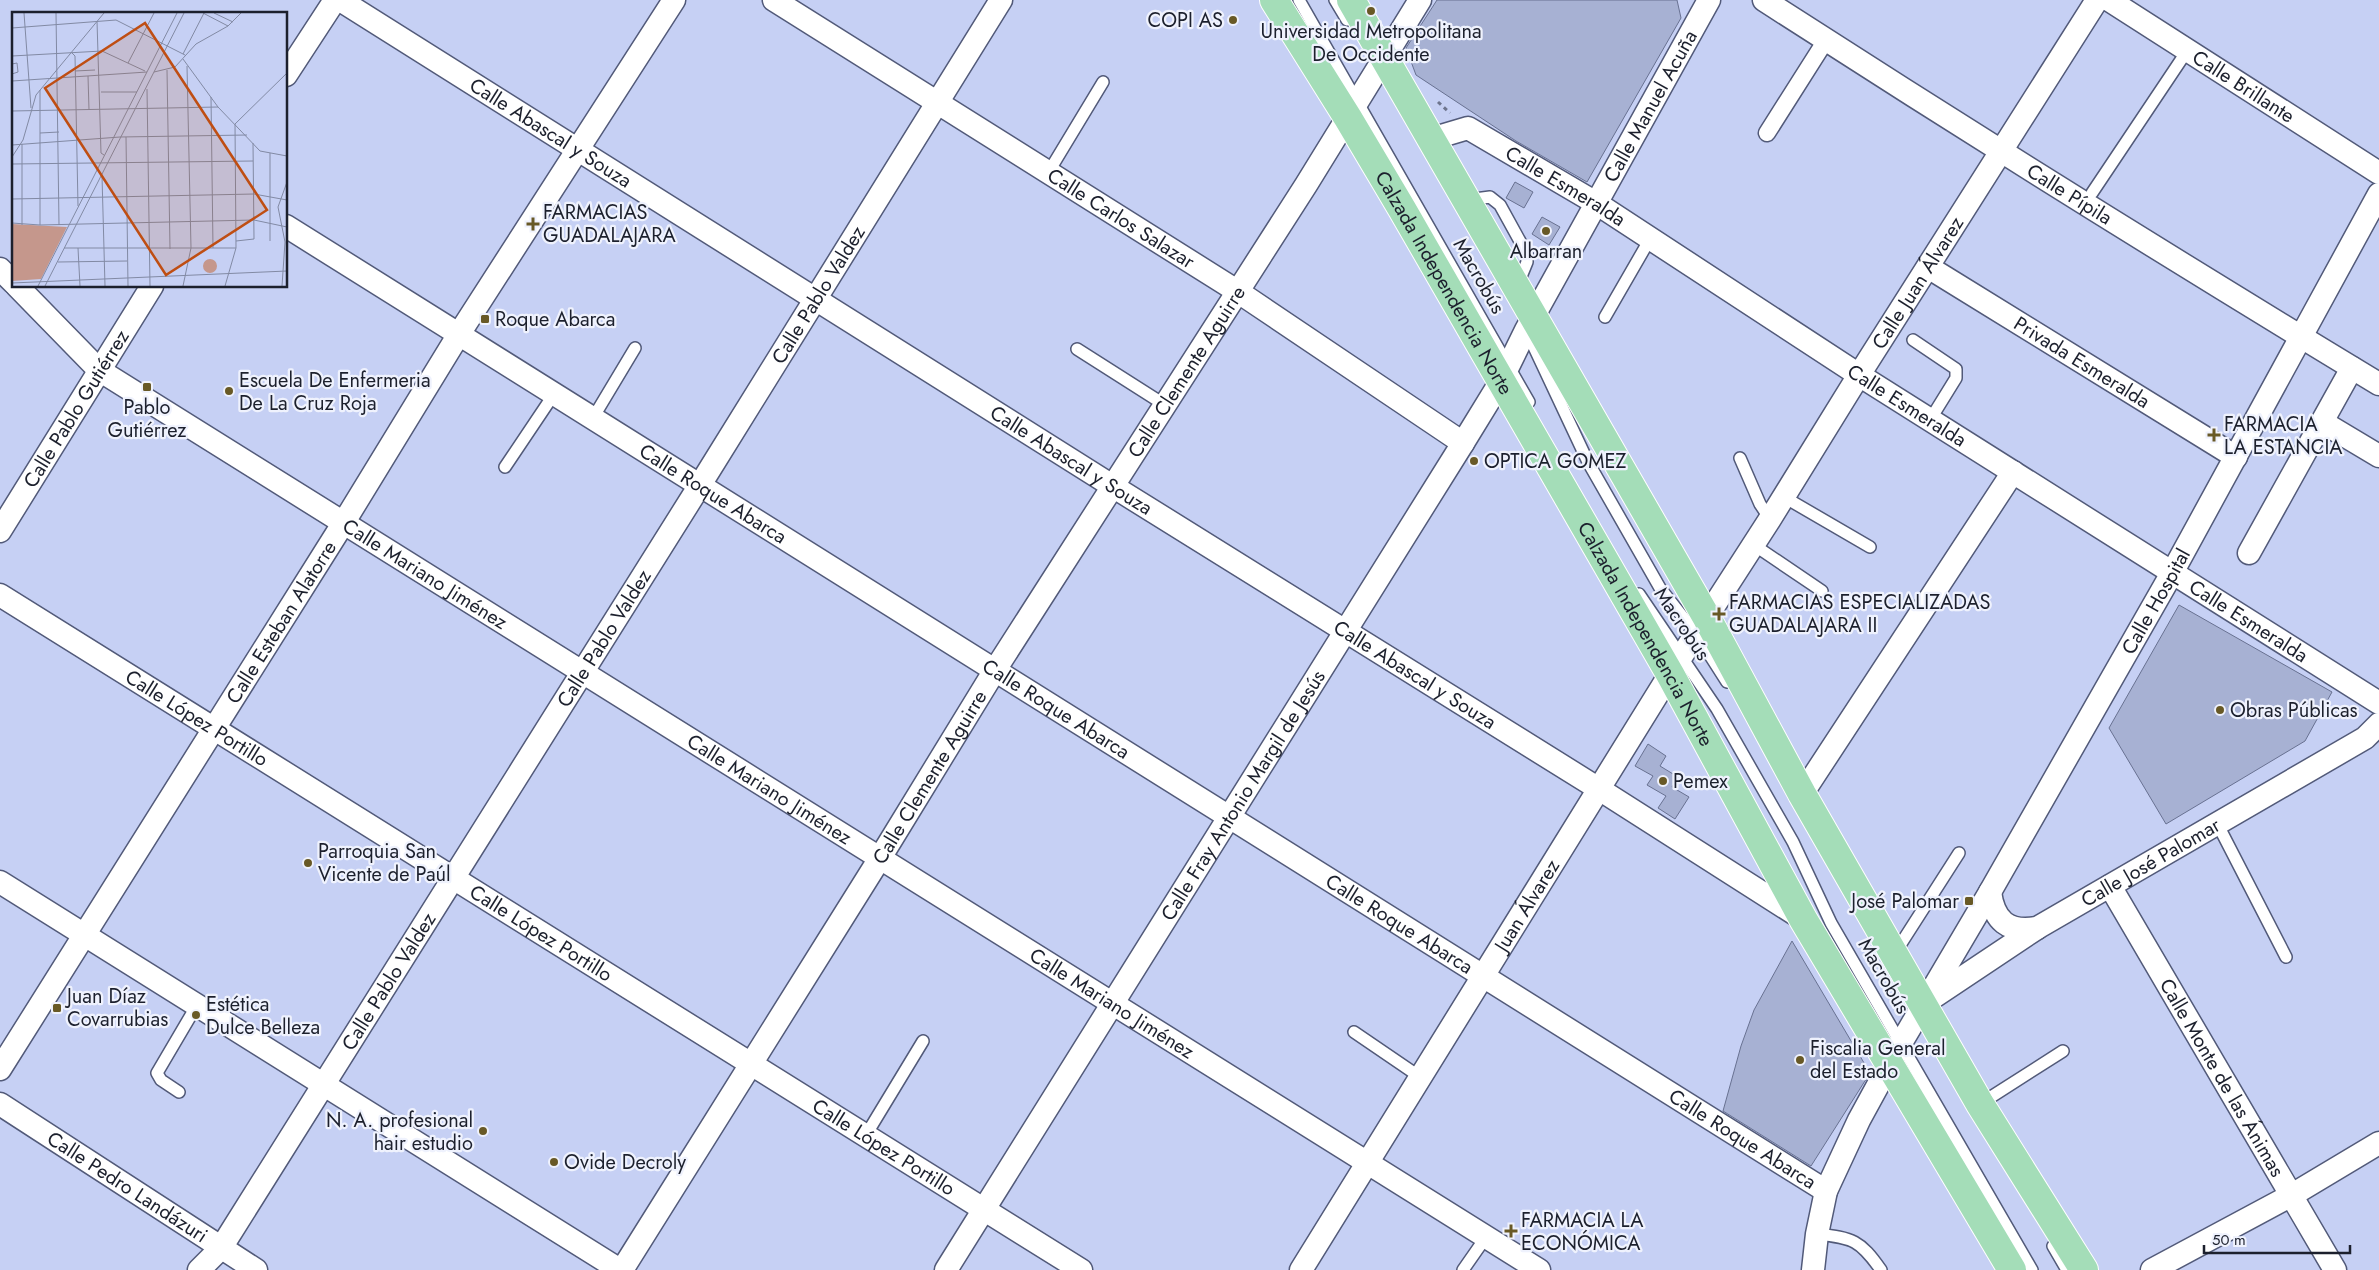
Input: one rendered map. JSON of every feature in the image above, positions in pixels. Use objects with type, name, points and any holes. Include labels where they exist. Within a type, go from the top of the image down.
[{"type":"main road","points":[[1351,0],[1378,67],[1431,139],[1467,200],[1516,287],[1527,322],[1702,626],[1895,953],[1921,1009],[2084,1270]]},
{"type":"main road","name":"Calzada Independencia Norte","points":[[1278,3],[1353,109],[1504,373],[1676,665],[1803,919],[1895,1054],[2012,1270]]},
{"type":"street","points":[[288,72],[335,0]]},
{"type":"street","name":"Calle Abascal y Souza","points":[[340,0],[1114,487],[1599,789],[1803,919]]},
{"type":"street","name":"Calle Esteban Alatorre","points":[[0,1069],[344,522],[459,334],[674,0]]},
{"type":"street","name":"Calle Carlos Salazar","points":[[774,0],[1237,291],[1463,443]]},
{"type":"street","name":"Calle Pablo Valdez","points":[[199,1270],[221,1248],[581,671],[700,485],[1000,0]]},
{"type":"street","name":"Calle Clemente Aguirre","points":[[621,1270],[880,858],[995,670],[1114,487],[1420,0]]},
{"type":"street","name":"Calle Manuel Acuña","points":[[1527,322],[1596,203],[1709,0]]},
{"type":"street","name":"Calle Pípila","points":[[1764,0],[2000,151],[2301,339],[2379,384]]},
{"type":"street","name":"Calle Juan Álvarez","points":[[1702,626],[2097,0]]},
{"type":"street","name":"Calle Brillante","points":[[2108,0],[2379,173]]},
{"type":"street","points":[[1767,133],[1826,40]]},
{"type":"street","name":"Calle Esmeralda","points":[[1431,139],[1468,128],[1596,203],[1859,375],[2379,703]]},
{"type":"street","name":"Calle Hospital","points":[[1813,1270],[1817,1234],[1826,1191],[1859,1120],[2172,572],[2379,194]]},
{"type":"street","name":"Calle Roque Abarca","points":[[288,227],[1826,1191]]},
{"type":"street","name":"Privada Esmeralda","points":[[1928,267],[2236,458]]},
{"type":"street","points":[[0,269],[12,281]]},
{"type":"street","name":"Calle Mariano Jiménez","points":[[19,288],[100,370],[1539,1270]]},
{"type":"street","name":"Calle Pablo Gutiérrez","points":[[0,531],[151,288]]},
{"type":"street","name":"Calle Fray Antonio Margil de Jesús","points":[[946,1270],[1463,443],[1504,373],[1527,322]]},
{"type":"street","points":[[2249,553],[2352,368]]},
{"type":"street","points":[[2322,422],[2379,456]]},
{"type":"street","points":[[1802,794],[2013,472]]},
{"type":"street","name":"Calle López Portillo","points":[[0,595],[1081,1270]]},
{"type":"street","name":"Juan Álvarez","points":[[1300,1270],[1482,974],[1702,626]]},
{"type":"street","name":"Calle José Palomar","points":[[1921,1009],[2037,928],[2366,738],[2379,724]]},
{"type":"street","points":[[0,882],[621,1270]]},
{"type":"street","name":"Calle Monte de las Ánimas","points":[[2110,886],[2335,1270]]},
{"type":"street","points":[[1990,892],[1992,906],[1998,919],[2010,927],[2024,930],[2037,928]]},
{"type":"street","name":"Calle Pedro Landázuri","points":[[0,1104],[256,1270]]},
{"type":"street","points":[[2152,1270],[2292,1195],[2379,1143]]},
{"type":"lane","points":[[1335,0],[1353,31]]},
{"type":"lane","points":[[2092,194],[2187,51]]},
{"type":"lane","points":[[1048,172],[1103,82]]},
{"type":"lane","points":[[1605,317],[1650,238]]},
{"type":"lane","points":[[1913,340],[1956,369],[1956,378],[1930,420]]},
{"type":"lane","points":[[593,418],[635,348]]},
{"type":"lane","points":[[1077,349],[1165,405]]},
{"type":"lane","points":[[1504,373],[1535,412]]},
{"type":"lane","points":[[505,467],[554,394]]},
{"type":"lane","points":[[1740,458],[1760,504],[1770,519]]},
{"type":"lane","points":[[1562,463],[1602,532]]},
{"type":"lane","points":[[1784,498],[1870,547]]},
{"type":"lane","points":[[1754,545],[1822,591]]},
{"type":"lane","name":"Macrobús","points":[[1632,583],[1676,665],[1717,709],[1793,842],[1895,1054],[2032,1270]]},
{"type":"lane","name":"Macrobús","points":[[1702,626],[1737,698],[1921,1009],[2032,1210]]},
{"type":"lane","points":[[2218,825],[2286,957]]},
{"type":"lane","points":[[1895,953],[1959,853]]},
{"type":"lane","points":[[179,1092],[161,1080],[157,1072],[197,1005]]},
{"type":"lane","points":[[1354,1032],[1420,1076]]},
{"type":"lane","points":[[866,1135],[923,1041]]},
{"type":"lane","points":[[1980,1104],[2062,1051]]},
{"type":"lane","points":[[1817,1234],[1846,1238],[1859,1244],[1868,1252],[1881,1270]]},
{"type":"lane","points":[[2047,1236],[2067,1270]]},
{"type":"lane","points":[[1463,1270],[1486,1237]]},
{"type":"building","points":[[1437,0],[1677,0],[1681,18],[1587,182],[1516,141],[1416,75],[1406,48]]},
{"type":"building","name":"Albarran","points":[[1515,182],[1533,192],[1524,208],[1506,198]]},
{"type":"building","name":"Albarran","points":[[1542,217],[1560,227],[1549,245],[1532,234]]},
{"type":"building","name":"Obras Públicas","points":[[2179,605],[2332,692],[2305,741],[2166,824],[2109,728]]},
{"type":"building","name":"Pemex","points":[[1648,744],[1666,756],[1660,766],[1678,777],[1672,787],[1689,797],[1675,819],[1658,808],[1666,796],[1647,785],[1653,776],[1635,766]]},
{"type":"building","name":"Fiscalia General del Estado","points":[[1792,941],[1870,1073],[1811,1166],[1723,1111],[1741,1046],[1754,1010]]},
{"type":"place","name":"Universidad Metropolitana De Occidente","points":[[1371,11]]},
{"type":"place","name":"COPI AS","points":[[1233,20]]},
{"type":"place","name":"FARMACIAS GUADALAJARA","points":[[533,224]]},
{"type":"place","name":"Albarran","points":[[1546,231]]},
{"type":"place","name":"Roque Abarca","points":[[485,319]]},
{"type":"place","name":"Pablo Gutiérrez","points":[[147,387]]},
{"type":"place","name":"Escuela De Enfermeria De La Cruz Roja","points":[[229,391]]},
{"type":"place","name":"FARMACIA LA ESTANCIA","points":[[2214,435]]},
{"type":"place","name":"OPTICA GOMEZ","points":[[1474,461]]},
{"type":"place","name":"FARMACIAS ESPECIALIZADAS GUADALAJARA II","points":[[1719,614]]},
{"type":"place","name":"Obras Públicas","points":[[2220,710]]},
{"type":"place","name":"Pemex","points":[[1663,781]]},
{"type":"place","name":"Parroquia San Vicente de Paúl","points":[[308,863]]},
{"type":"place","name":"José Palomar","points":[[1969,901]]},
{"type":"place","name":"Juan Díaz Covarrubias","points":[[57,1008]]},
{"type":"place","name":"Estética Dulce Belleza","points":[[196,1015]]},
{"type":"place","name":"Fiscalia General del Estado","points":[[1800,1060]]},
{"type":"place","name":"N. A. profesional hair estudio","points":[[483,1131]]},
{"type":"place","name":"Ovide Decroly","points":[[554,1162]]},
{"type":"place","name":"FARMACIA LA ECONÓMICA","points":[[1511,1231]]}]
